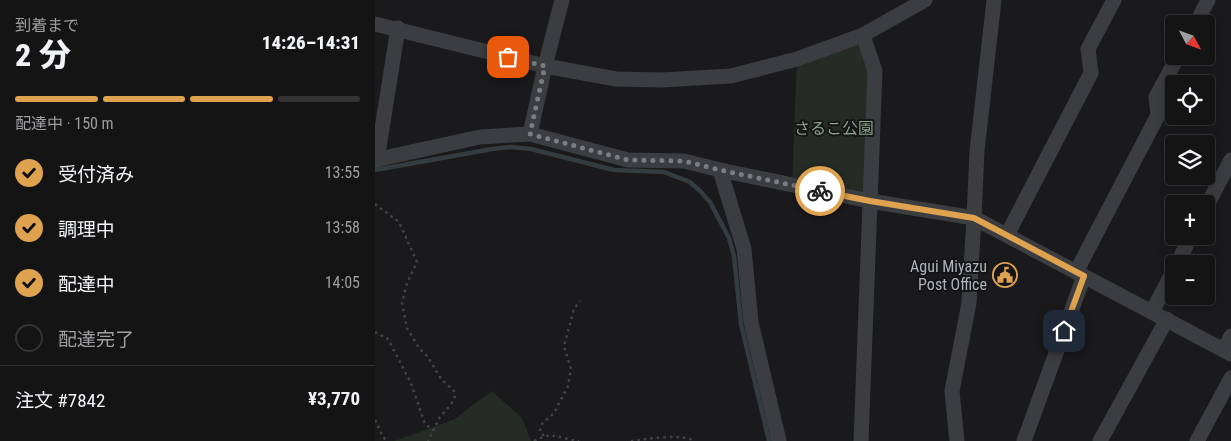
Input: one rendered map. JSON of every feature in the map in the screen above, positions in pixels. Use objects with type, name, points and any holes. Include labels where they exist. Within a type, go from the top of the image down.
[{"type":"street","points":[[530,134],[562,0]]},
{"type":"street","points":[[375,24],[398,28],[545,66],[616,79],[661,80],[731,76],[797,59],[863,35],[925,0]]},
{"type":"street","points":[[957,441],[952,391],[969,303],[977,151],[994,0]]},
{"type":"street","points":[[1007,235],[1091,73],[1088,49],[1114,0]]},
{"type":"street","points":[[1200,15],[1208,0]]},
{"type":"street","points":[[398,28],[376,160],[480,137],[530,134],[628,160],[684,161],[870,201],[974,218],[1227,352],[1231,336]]},
{"type":"street","points":[[861,441],[875,71],[863,35]]},
{"type":"street","points":[[1024,441],[1080,274],[1158,115],[1156,98],[1173,65]]},
{"type":"street","points":[[1212,195],[1231,160]]},
{"type":"street","points":[[720,170],[744,249],[751,322],[779,441]]},
{"type":"street","points":[[1152,312],[1165,287]]},
{"type":"street","points":[[1099,441],[1167,320]]},
{"type":"street","points":[[1197,441],[1231,378]]},
{"type":"path","points":[[375,204],[399,222],[417,262],[407,283],[403,303],[407,328],[441,379],[454,391],[455,396],[452,403],[440,417],[428,441]]},
{"type":"path","points":[[545,436],[540,431],[541,424],[554,413],[568,386],[571,369],[564,346],[574,309],[580,301]]},
{"type":"path","points":[[375,332],[388,339],[411,383],[425,424],[433,430]]},
{"type":"path","points":[[375,420],[387,441]]},
{"type":"path","points":[[534,441],[552,434],[565,440],[579,441]]},
{"type":"path","points":[[631,441],[653,438],[687,438],[695,441]]},
{"type":"green space","name":"さるこ公園","points":[[863,35],[875,71],[870,201],[792,185],[797,59]]},
{"type":"green space","points":[[492,391],[522,418],[531,441],[394,441],[453,420]]},
{"type":"waterway","points":[[375,170],[511,147],[531,149],[614,170],[664,172],[690,182],[710,202],[729,238],[734,256],[741,324],[769,441]]},
{"type":"way so far","points":[[508,57],[545,66],[530,134],[628,160],[684,161],[820,191]]},
{"type":"place","name":"Agui Miyazu Post Office","points":[[1005,275]]},
{"type":"route","points":[[820,191],[974,218],[1084,276],[1064,331]]}]
